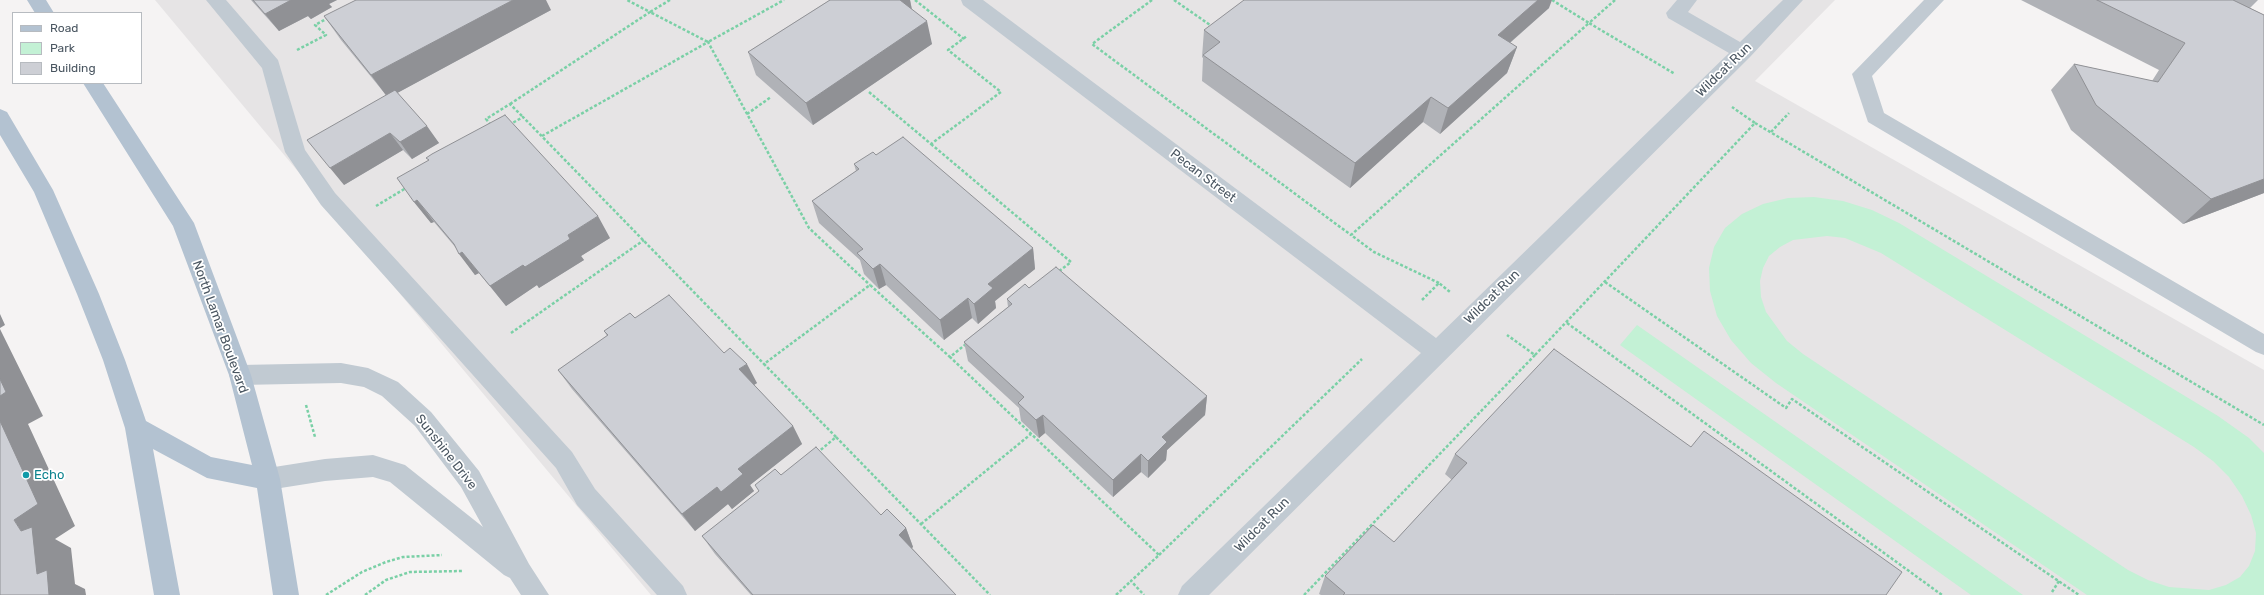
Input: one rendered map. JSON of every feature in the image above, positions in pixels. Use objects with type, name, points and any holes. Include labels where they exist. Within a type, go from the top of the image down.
[{"type":"main road","points":[[36,0],[44,12]]},
{"type":"main road","name":"North Lamar Boulevard","points":[[94,84],[182,223],[240,375],[268,479],[286,595]]},
{"type":"main road","points":[[0,117],[43,190],[88,294],[137,428],[168,595]]},
{"type":"main road","points":[[137,428],[207,467],[268,479]]},
{"type":"street","points":[[215,0],[271,65],[295,152],[328,198],[564,460],[586,497],[674,595]]},
{"type":"street","name":"Pecan Street","points":[[970,0],[1437,352]]},
{"type":"street","points":[[1688,0],[1675,13],[1743,52]]},
{"type":"street","name":"Wildcat Run","points":[[1191,595],[1794,0]]},
{"type":"street","points":[[1935,0],[1862,74],[1875,117],[2264,345]]},
{"type":"street","name":"Sunshine Drive","points":[[240,375],[341,373],[368,378],[390,389],[423,419],[470,479],[520,572],[536,595]]},
{"type":"street","name":"Sunshine Drive","points":[[268,479],[325,470],[373,466],[397,473],[520,572]]},
{"type":"path","points":[[627,0],[708,42],[808,228],[950,357],[1159,556]]},
{"type":"path","points":[[494,128],[486,119],[670,0]]},
{"type":"path","points":[[542,136],[784,0]]},
{"type":"path","points":[[915,0],[964,39]]},
{"type":"path","points":[[1152,0],[1092,44],[1374,252],[1439,283],[1452,294]]},
{"type":"path","points":[[1174,0],[1218,30]]},
{"type":"path","points":[[1552,0],[1680,77]]},
{"type":"path","points":[[1350,235],[1615,0]]},
{"type":"path","points":[[293,52],[326,35],[315,25],[335,14]]},
{"type":"path","points":[[931,144],[1002,92],[948,50],[970,35]]},
{"type":"path","points":[[869,92],[1071,262],[1053,276]]},
{"type":"path","points":[[747,114],[771,97]]},
{"type":"path","points":[[510,104],[990,595]]},
{"type":"path","points":[[1732,107],[1755,123],[2264,425]]},
{"type":"path","points":[[1771,132],[1789,113]]},
{"type":"path","points":[[504,128],[523,117]]},
{"type":"path","points":[[1304,595],[1536,355],[1755,123]]},
{"type":"path","points":[[374,208],[411,185]]},
{"type":"path","points":[[511,333],[644,240]]},
{"type":"path","points":[[1605,282],[1786,408],[1792,399],[2080,595]]},
{"type":"path","points":[[1422,300],[1439,283]]},
{"type":"path","points":[[764,364],[870,285]]},
{"type":"path","points":[[1566,322],[1942,595]]},
{"type":"path","points":[[1507,335],[1536,355]]},
{"type":"path","points":[[950,357],[968,343]]},
{"type":"path","points":[[1116,595],[1159,556],[1362,359]]},
{"type":"path","points":[[304,399],[316,439]]},
{"type":"path","points":[[921,524],[1031,434]]},
{"type":"path","points":[[811,457],[836,437]]},
{"type":"path","points":[[326,595],[357,575],[386,562],[417,556],[448,556]]},
{"type":"path","points":[[365,595],[386,580],[410,572],[464,571]]},
{"type":"path","points":[[1131,581],[1144,595]]},
{"type":"path","points":[[2052,592],[2059,581]]},
{"type":"shaded area","points":[[155,0],[1835,0],[1755,81],[2264,370],[2264,595],[651,595]]},
{"type":"green space","points":[[1814,197],[1843,201],[1872,210],[1899,223],[2218,416],[2249,438],[2264,453],[2264,595],[2087,595],[1776,383],[1751,363],[1731,340],[1717,316],[1710,291],[1709,268],[1714,247],[1725,228],[1742,214],[1763,204],[1788,198]],"holes":[[[1827,236],[1845,238],[1881,253],[2194,447],[2213,461],[2229,477],[2242,496],[2251,515],[2256,533],[2255,551],[2249,566],[2240,577],[2226,585],[2209,590],[2169,587],[2148,580],[2128,570],[1803,354],[1787,341],[1766,312],[1761,297],[1760,281],[1763,268],[1769,256],[1780,247],[1793,240]]]},
{"type":"green space","points":[[1637,325],[2023,595],[1971,595],[1620,345]]},
{"type":"building","points":[[253,0],[291,0],[265,14]]},
{"type":"building","points":[[356,0],[513,0],[371,75],[324,16]]},
{"type":"building","points":[[830,0],[900,0],[927,21],[806,103],[748,52]]},
{"type":"building","points":[[1244,0],[1538,0],[1498,35],[1517,47],[1448,108],[1431,97],[1355,163],[1203,55],[1220,42],[1204,30]]},
{"type":"building","points":[[2097,0],[2233,0],[2264,15],[2264,179],[2211,199],[2096,105],[2074,64],[2158,82],[2185,43]]},
{"type":"building","points":[[395,90],[427,126],[400,142],[390,133],[330,168],[307,140]]},
{"type":"building","points":[[505,115],[598,216],[568,235],[570,239],[525,267],[523,265],[490,286],[462,252],[459,254],[454,244],[417,200],[414,202],[397,178],[429,160],[426,158],[432,154]]},
{"type":"building","points":[[903,137],[1033,248],[988,284],[993,288],[974,304],[968,298],[940,320],[880,264],[873,269],[857,253],[863,249],[812,201],[859,169],[854,164],[873,152],[876,155]]},
{"type":"building","points":[[1056,267],[1207,396],[1162,437],[1167,442],[1148,461],[1141,454],[1113,480],[1043,415],[1036,420],[1018,403],[1024,397],[964,342],[1012,304],[1007,299],[1025,284],[1029,288]]},
{"type":"building","points":[[669,295],[724,353],[730,348],[747,364],[739,369],[793,426],[738,469],[743,474],[721,492],[717,487],[682,514],[558,370],[608,335],[604,331],[630,313],[635,318]]},
{"type":"building","points":[[1554,349],[1691,447],[1704,431],[1902,572],[1886,595],[1343,595],[1345,593],[1325,576],[1373,525],[1394,542],[1467,463],[1455,454]]},
{"type":"building","points":[[0,379],[6,392],[0,396]]},
{"type":"building","points":[[0,421],[38,504],[14,520],[21,531],[32,527],[37,574],[47,570],[49,595],[0,595]]},
{"type":"building","points":[[816,447],[881,515],[887,509],[906,528],[899,535],[956,595],[753,595],[702,536],[759,491],[755,485],[775,469],[781,475]]},
{"type":"place","name":"Echo","points":[[26,475]]}]
